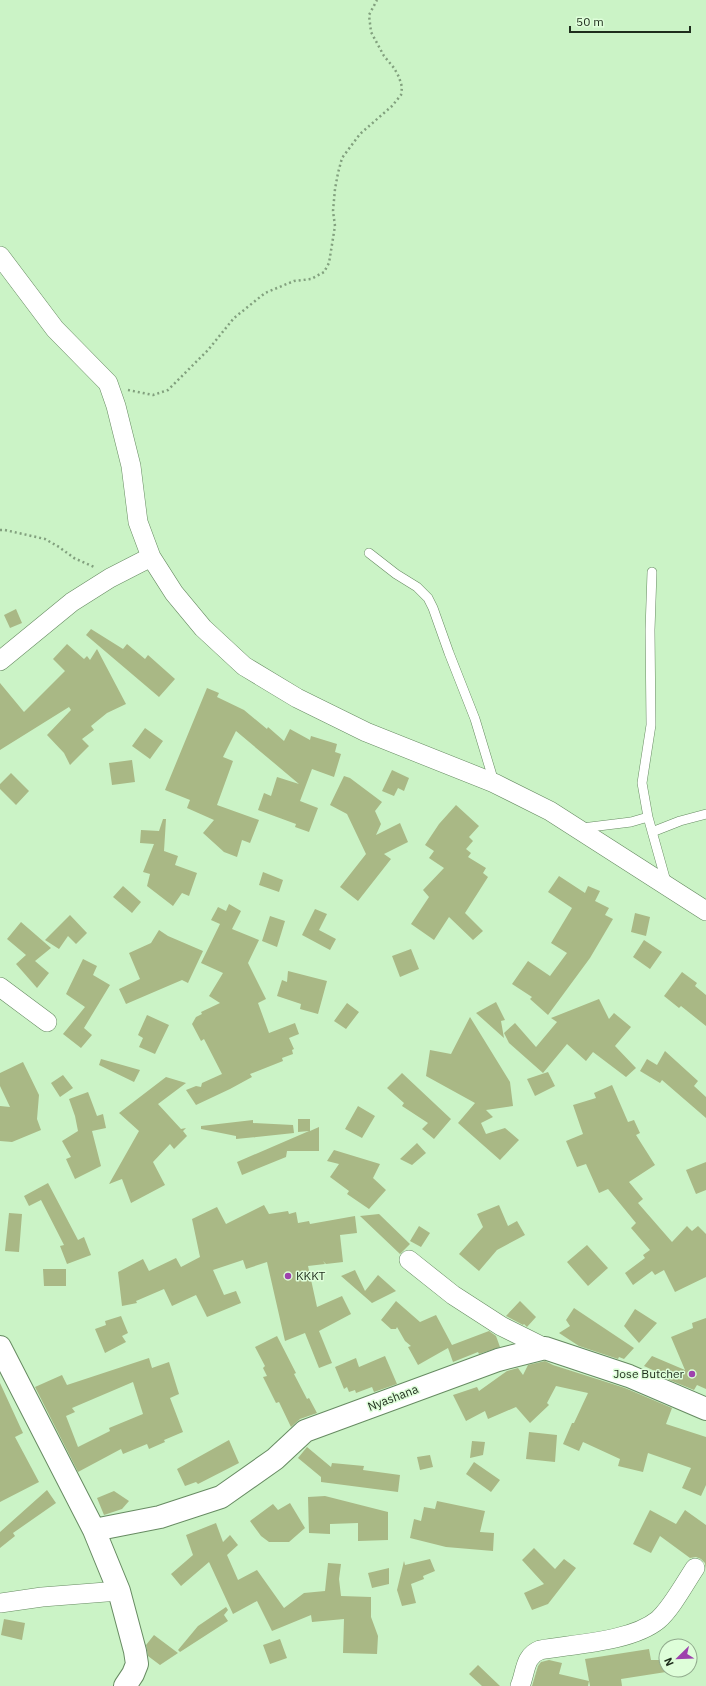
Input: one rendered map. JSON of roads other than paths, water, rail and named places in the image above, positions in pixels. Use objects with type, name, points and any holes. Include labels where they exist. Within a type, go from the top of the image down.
[{"type":"street","points":[[0,256],[54,329],[108,383],[116,406],[131,466],[138,522],[151,557],[174,593],[203,628],[244,666],[297,698],[366,732],[494,783],[550,811],[706,911]]},
{"type":"street","points":[[0,661],[72,602],[110,578],[151,557]]},
{"type":"street","points":[[0,987],[47,1022]]},
{"type":"street","points":[[409,1260],[459,1299],[501,1326],[545,1348],[629,1376],[706,1409]]},
{"type":"street","points":[[0,1347],[94,1530],[119,1591],[137,1664],[133,1674],[125,1686]]},
{"type":"street","name":"Nyashana","points":[[94,1530],[160,1518],[221,1497],[275,1458],[305,1431],[484,1364],[545,1348]]},
{"type":"street","points":[[520,1686],[528,1658],[533,1652],[562,1646],[612,1639],[638,1631],[658,1620],[673,1602],[695,1568]]},
{"type":"street","points":[[0,1603],[42,1597],[119,1591]]},
{"type":"lane","points":[[369,553],[396,574],[417,587],[428,598],[434,608],[448,653],[475,719],[494,783]]},
{"type":"lane","points":[[652,572],[650,630],[650,725],[642,783],[648,817],[668,886]]},
{"type":"lane","points":[[652,832],[680,821],[706,814]]},
{"type":"lane","points":[[579,829],[631,822],[648,817]]},
{"type":"place","name":"KKKT","points":[[288,1276]]},
{"type":"place","name":"Jose Butcher","points":[[692,1374]]}]
